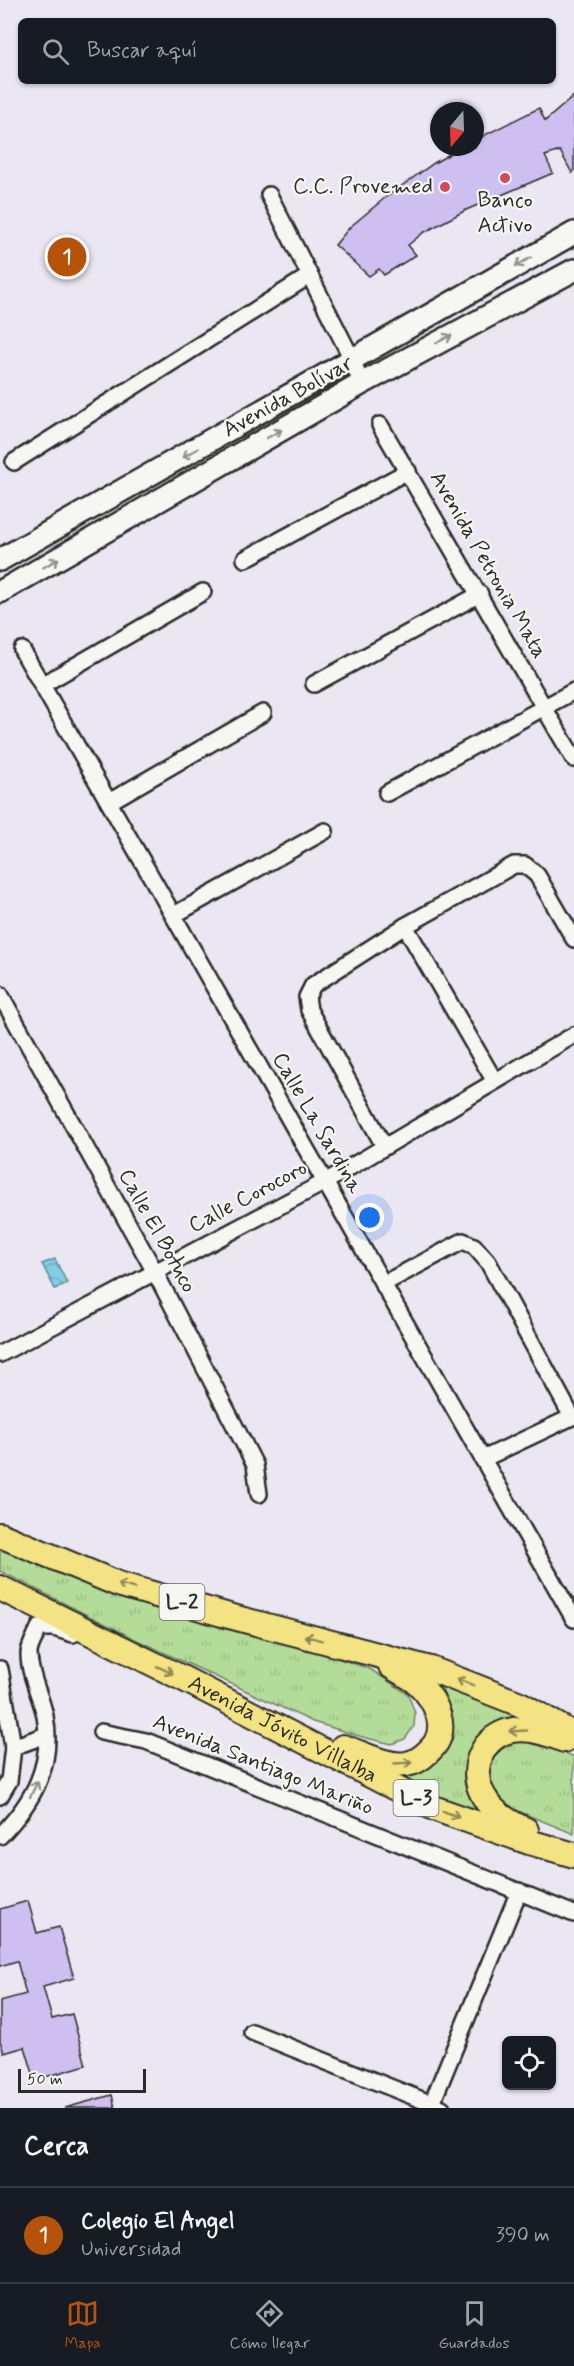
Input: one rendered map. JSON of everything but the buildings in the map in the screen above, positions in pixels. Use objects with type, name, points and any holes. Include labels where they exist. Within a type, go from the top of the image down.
[{"type":"main road","name":"L-2","points":[[0,1535],[118,1584],[370,1653]]},
{"type":"main road","name":"Avenida Jóvito Villalba","points":[[0,1588],[267,1721],[436,1809],[529,1842],[574,1853]]},
{"type":"main road","points":[[267,1721],[393,1764],[416,1762],[434,1746],[441,1721],[438,1709],[418,1683],[370,1653]]},
{"type":"main road","points":[[370,1653],[431,1669],[476,1686],[520,1704],[574,1735]]},
{"type":"main road","points":[[574,1745],[534,1731],[514,1729],[496,1736],[486,1746],[479,1758],[476,1771],[483,1796],[503,1816],[517,1826],[574,1853]]},
{"type":"street","points":[[269,195],[353,361],[361,384]]},
{"type":"street","name":"Avenida Bolívar","points":[[0,560],[353,361],[574,233]]},
{"type":"street","name":"Avenida Bolívar","points":[[0,592],[361,384],[574,270]]},
{"type":"street","points":[[14,462],[309,276]]},
{"type":"street","name":"Avenida Petronia Mata","points":[[380,425],[574,759]]},
{"type":"street","points":[[245,559],[408,471]]},
{"type":"street","points":[[42,685],[202,592]]},
{"type":"street","points":[[314,684],[480,594]]},
{"type":"street","name":"Calle La Sardina","points":[[22,650],[574,1619]]},
{"type":"street","points":[[387,793],[574,691]]},
{"type":"street","points":[[109,802],[263,713]]},
{"type":"street","points":[[174,915],[325,831]]},
{"type":"street","points":[[384,1146],[309,1010],[307,997],[313,985],[405,927],[514,865],[525,865],[537,875],[574,939]]},
{"type":"street","points":[[405,927],[494,1080]]},
{"type":"street","name":"Calle El Botuco","points":[[0,994],[155,1272],[255,1465],[259,1494]]},
{"type":"street","name":"Calle Corocoro","points":[[0,1354],[325,1182],[494,1080],[574,1035]]},
{"type":"street","points":[[383,1284],[463,1241],[474,1246],[488,1262],[572,1417],[483,1459]]},
{"type":"street","points":[[0,1836],[20,1814],[36,1789],[47,1757],[45,1716],[28,1652],[39,1628],[54,1628],[124,1650]]},
{"type":"street","points":[[0,1669],[13,1747],[9,1781],[0,1796]]},
{"type":"street","name":"Avenida Santiago Mariño","points":[[101,1732],[146,1741],[574,1914]]},
{"type":"street","points":[[13,1747],[46,1735]]},
{"type":"street","points":[[252,2032],[434,2106],[519,1891]]},
{"type":"green space","points":[[0,1548],[108,1593],[167,1611],[292,1643],[370,1669],[408,1694],[415,1713],[414,1726],[405,1739],[392,1744],[313,1722],[135,1639],[0,1571]]},
{"type":"green space","points":[[426,1676],[530,1722],[478,1738],[466,1762],[464,1781],[467,1790],[472,1799],[491,1818],[445,1801],[375,1770],[444,1752],[452,1730],[450,1711],[441,1693]]},
{"type":"green space","points":[[524,1739],[553,1747],[574,1757],[574,1834],[513,1809],[494,1794],[491,1765],[494,1758],[504,1747]]},
{"type":"water","points":[[55,1259],[67,1283],[55,1289],[42,1264]]},
{"type":"place","name":"Banco Activo","points":[[505,178]]},
{"type":"place","name":"C.C. Provemed","points":[[445,187]]},
{"type":"place","name":"Colegio El Angel","points":[[67,257]]}]
